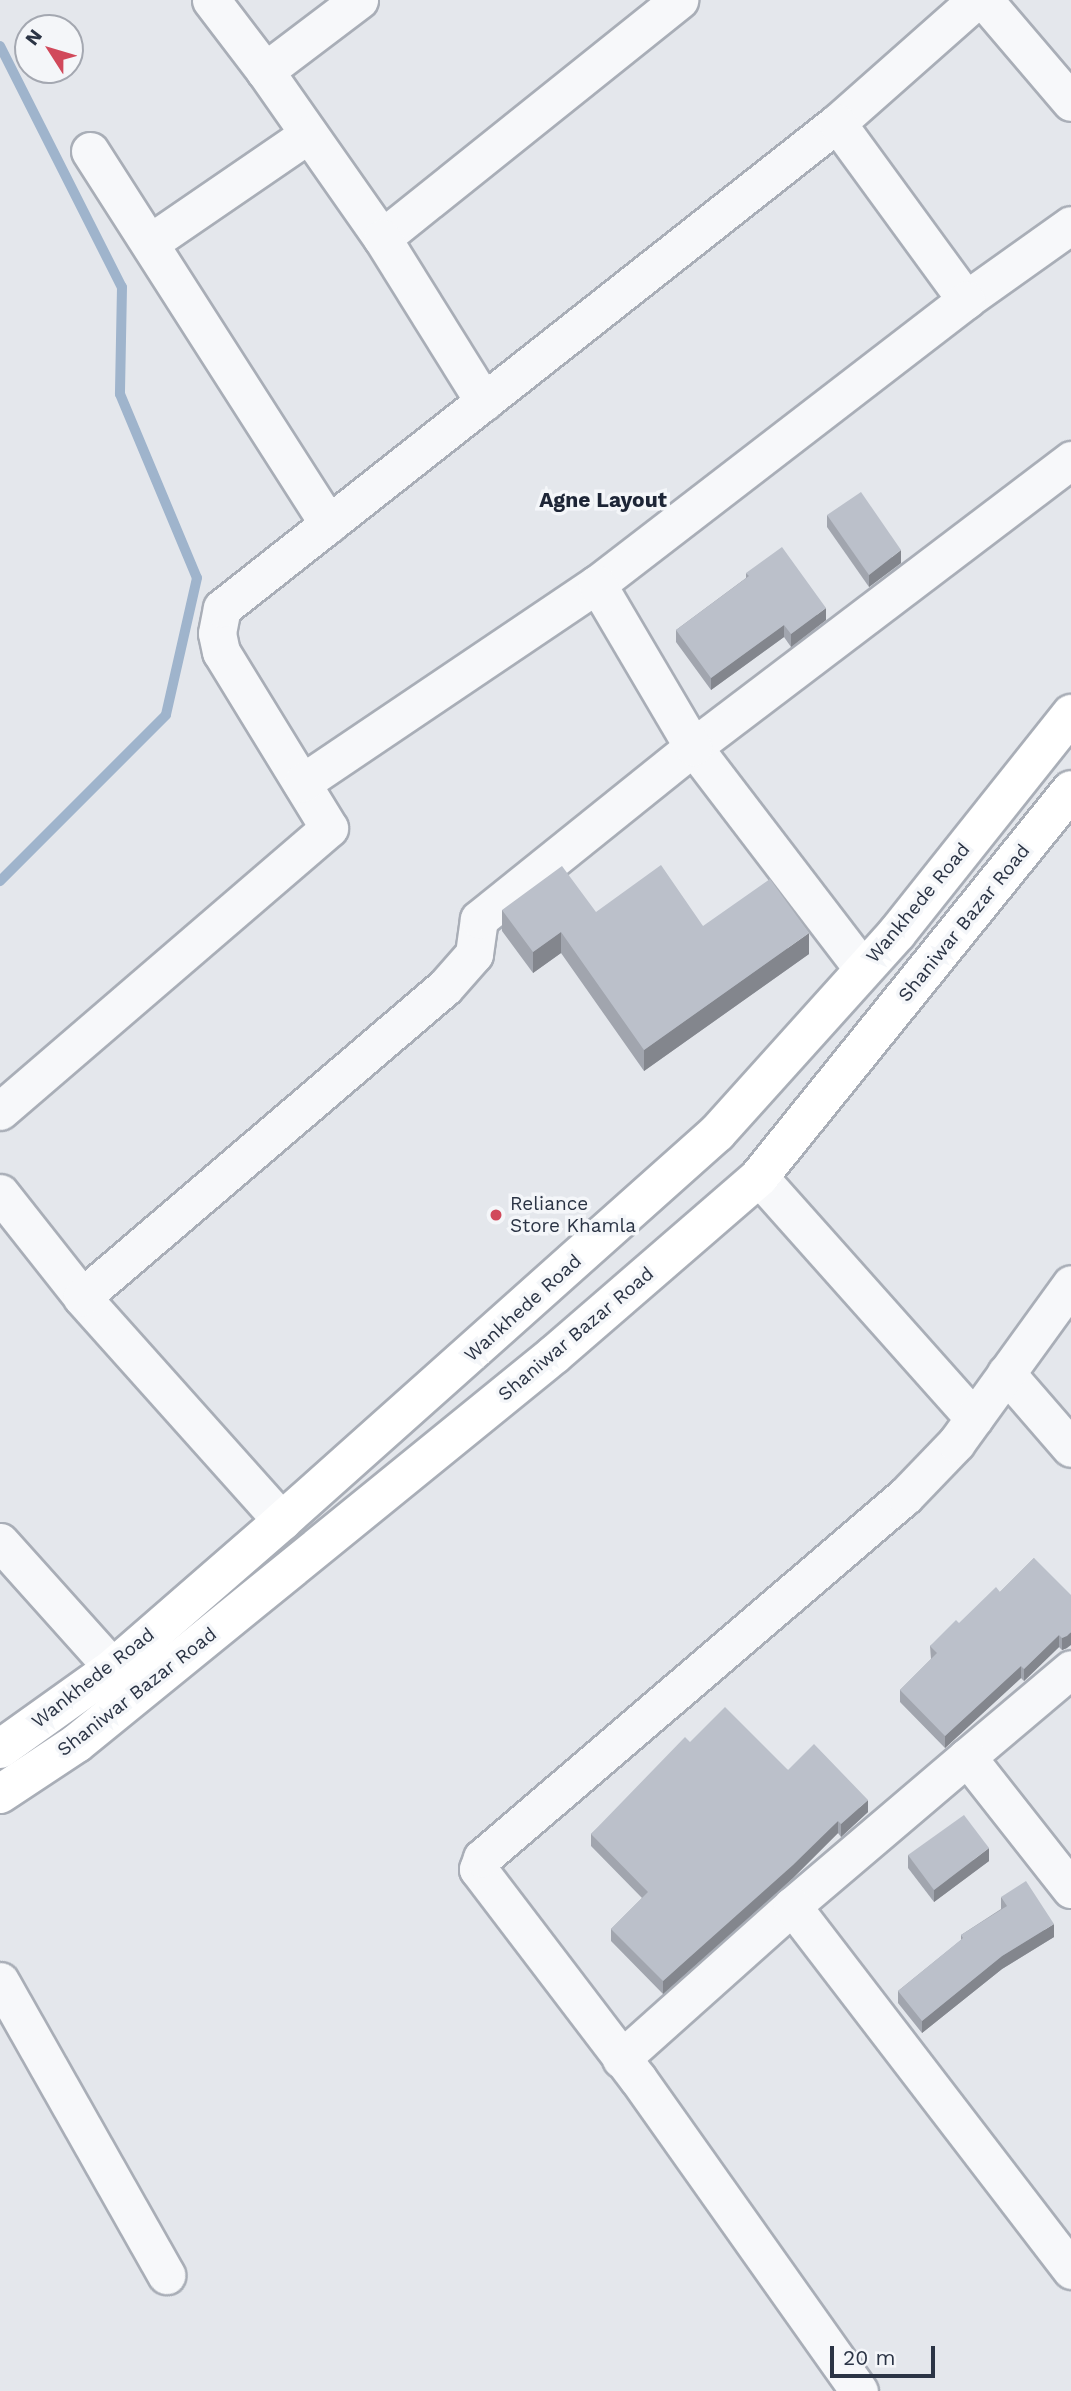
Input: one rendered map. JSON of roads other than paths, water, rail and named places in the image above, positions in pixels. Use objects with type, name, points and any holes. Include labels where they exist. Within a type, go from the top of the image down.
[{"type":"main road","name":"Wankhede Road","points":[[0,1749],[113,1668],[717,1133],[897,933],[1071,714]]},
{"type":"main road","name":"Shaniwar Bazar Road","points":[[0,1794],[77,1743],[109,1717],[555,1354],[759,1177],[1071,790]]},
{"type":"street","points":[[211,0],[265,71],[382,238],[484,402]]},
{"type":"street","points":[[265,71],[359,0]]},
{"type":"street","points":[[382,238],[678,0]]},
{"type":"street","points":[[0,1111],[329,828],[221,652],[217,633],[222,608],[837,123],[976,0]]},
{"type":"street","points":[[984,0],[1071,102]]},
{"type":"street","points":[[837,123],[966,300],[964,301]]},
{"type":"street","points":[[151,242],[309,134]]},
{"type":"street","points":[[90,150],[329,524]]},
{"type":"street","points":[[302,783],[597,584],[964,301],[1071,225]]},
{"type":"street","points":[[82,1297],[445,987],[474,954],[479,919],[693,747],[1071,460]]},
{"type":"street","points":[[597,584],[693,747],[863,969]]},
{"type":"street","points":[[759,1177],[974,1418]]},
{"type":"street","points":[[0,1193],[82,1297],[282,1521]]},
{"type":"street","points":[[859,2391],[621,2059],[478,1868],[482,1858],[905,1496],[956,1443],[1071,1284]]},
{"type":"street","points":[[1006,1373],[1071,1448]]},
{"type":"street","points":[[0,1542],[113,1668]]},
{"type":"street","points":[[621,2059],[792,1906],[1071,1669]]},
{"type":"street","points":[[967,1756],[1071,1889]]},
{"type":"street","points":[[792,1906],[1071,2270]]},
{"type":"street","points":[[0,1981],[166,2275]]},
{"type":"waterway","points":[[0,46],[122,287],[120,394],[197,578],[166,715],[0,881]]},
{"type":"place","name":"Reliance Store Khamla","points":[[496,1215]]},
{"type":"district","name":"Agne Layout","points":[[603,500]]}]
